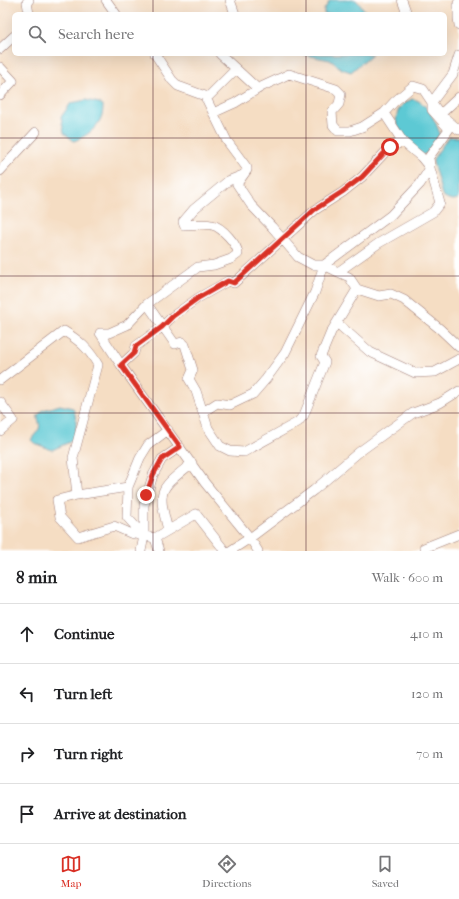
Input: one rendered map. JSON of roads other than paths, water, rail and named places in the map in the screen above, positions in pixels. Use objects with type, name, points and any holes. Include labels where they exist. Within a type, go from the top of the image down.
[{"type":"street","points":[[29,0],[27,2],[29,12]]},
{"type":"street","points":[[106,0],[115,12]]},
{"type":"street","points":[[230,0],[233,12]]},
{"type":"street","points":[[402,0],[406,12]]},
{"type":"street","points":[[459,2],[459,25]]},
{"type":"street","points":[[0,49],[12,38]]},
{"type":"street","points":[[338,272],[379,243],[433,212],[440,204],[430,168],[429,157],[449,129],[432,110],[432,102],[453,74],[459,55]]},
{"type":"street","points":[[156,56],[172,80],[178,86],[205,96],[228,141],[247,170],[237,184],[251,205],[298,257],[313,265],[324,266],[338,272],[349,278],[357,288],[379,296],[391,294],[404,300],[440,329],[459,347]]},
{"type":"street","points":[[222,56],[258,89]]},
{"type":"street","points":[[0,67],[13,81],[0,95]]},
{"type":"street","points":[[206,99],[236,69]]},
{"type":"street","points":[[213,113],[289,74],[336,89],[341,94],[339,104],[332,112],[333,125],[338,131],[350,131],[362,127],[384,113],[412,86],[423,88],[440,113],[459,130]]},
{"type":"street","points":[[440,113],[459,97]]},
{"type":"street","points":[[384,113],[403,142],[421,157],[430,168]]},
{"type":"street","points":[[0,171],[36,132]]},
{"type":"street","points":[[121,365],[134,353],[136,346],[162,327],[173,316],[198,298],[228,281],[234,283],[314,210],[362,177],[390,147],[403,142]]},
{"type":"street","points":[[203,412],[217,403],[230,404],[253,394],[285,353],[315,292],[324,266],[391,215],[420,184],[430,168]]},
{"type":"street","points":[[243,175],[228,181],[194,209],[184,222],[184,225],[213,225],[226,234],[238,249],[238,254],[231,259],[214,265],[198,267],[147,304],[127,325],[109,333],[100,333],[121,365],[206,483],[250,538],[258,551]]},
{"type":"street","points":[[147,304],[175,344],[182,342],[185,345],[193,370],[189,379],[196,391],[208,428],[220,446],[230,451],[244,452],[298,422],[304,415],[324,362],[321,356],[337,323],[357,288]]},
{"type":"street","points":[[337,323],[370,352],[415,373],[435,372],[459,359]]},
{"type":"street","points":[[0,380],[64,331],[78,340],[91,353],[98,365],[73,458],[77,495]]},
{"type":"street","points":[[230,551],[250,538],[314,490],[359,452],[402,421],[414,413],[440,403],[459,391]]},
{"type":"street","points":[[0,402],[13,420],[0,432]]},
{"type":"street","points":[[144,536],[127,517],[128,487],[140,458],[148,445],[168,430]]},
{"type":"street","points":[[141,551],[144,536],[144,505],[153,475],[162,459],[180,447]]},
{"type":"street","points":[[168,530],[161,504],[165,486],[192,463]]},
{"type":"street","points":[[128,487],[77,495],[57,500],[60,517],[78,537],[114,526],[130,533],[155,538],[196,514],[225,551]]},
{"type":"street","points":[[425,551],[424,548],[459,534]]},
{"type":"street","points":[[155,538],[159,551]]},
{"type":"water","points":[[330,0],[356,0],[366,12],[324,12]]},
{"type":"water","points":[[310,56],[370,56],[351,72],[342,69],[330,60]]},
{"type":"water","points":[[412,99],[422,103],[430,112],[440,134],[429,152],[423,155],[410,146],[397,125],[396,120],[398,111],[403,104]]},
{"type":"water","points":[[86,100],[103,105],[103,111],[95,128],[74,141],[64,133],[61,117],[71,103]]},
{"type":"water","points":[[450,137],[458,137],[459,139],[459,198],[455,200],[448,199],[442,195],[433,162],[433,159]]},
{"type":"water","points":[[60,405],[73,408],[76,424],[74,440],[52,450],[34,443],[31,440],[39,429],[40,425],[38,415],[43,410]]}]
